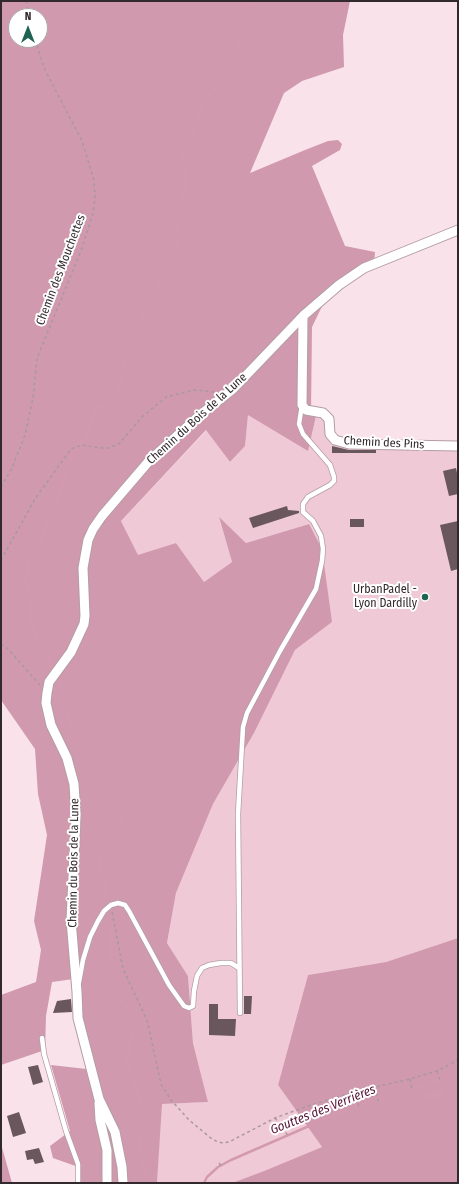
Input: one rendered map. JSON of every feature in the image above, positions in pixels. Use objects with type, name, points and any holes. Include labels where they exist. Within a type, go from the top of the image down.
[{"type":"street","name":"Chemin du Bois de la Lune","points":[[123,1183],[122,1167],[115,1132],[99,1099],[78,1018],[71,920],[76,816],[75,788],[70,767],[51,725],[46,703],[46,693],[49,683],[71,652],[84,624],[83,568],[85,553],[93,529],[102,516],[149,461],[194,420],[224,396],[254,368],[303,316],[339,285],[364,268],[458,230]]},
{"type":"street","points":[[302,405],[303,316]]},
{"type":"street","name":"Chemin des Pins","points":[[302,405],[306,410],[323,413],[329,419],[330,434],[335,440],[349,444],[458,446]]},
{"type":"street","points":[[99,1099],[100,1120],[107,1150],[107,1183]]},
{"type":"lane","points":[[240,1013],[238,814],[243,727],[247,713],[280,651],[316,589],[324,549],[321,536],[312,521],[303,512],[303,504],[308,496],[330,485],[334,480],[330,465],[303,434],[299,424],[302,405]]},
{"type":"lane","points":[[77,992],[83,960],[90,937],[104,911],[111,905],[118,903],[125,905],[129,911],[169,985],[184,1006],[189,1008],[193,1006],[197,976],[202,968],[209,965],[231,963],[239,968]]},
{"type":"lane","points":[[42,1038],[46,1061],[66,1131],[78,1164],[78,1183]]},
{"type":"path","name":"Chemin des Mouchettes","points":[[1,487],[12,468],[25,435],[33,398],[37,358],[81,251],[93,213],[95,198],[94,180],[82,141],[45,70],[38,48]]},
{"type":"path","points":[[1,560],[35,499],[71,449],[82,445],[109,448],[120,443],[150,410],[162,400],[172,395],[200,390],[215,392],[224,396]]},
{"type":"path","points":[[1,644],[8,649],[46,693]]},
{"type":"path","points":[[111,905],[123,969],[147,1020],[161,1084],[171,1100],[189,1120],[212,1139],[218,1142],[229,1142],[275,1118],[354,1092],[437,1071],[458,1060]]},
{"type":"path","points":[[437,1071],[440,1080]]},
{"type":"path","points":[[410,1079],[412,1090]]},
{"type":"path","points":[[375,1087],[378,1101]]},
{"type":"path","points":[[354,1092],[360,1107]]},
{"type":"path","points":[[275,1118],[289,1137]]},
{"type":"path","points":[[219,1163],[222,1167]]},
{"type":"shaded area","points":[[1,1],[350,1],[343,35],[344,67],[302,81],[284,93],[250,173],[328,141],[338,140],[342,144],[340,150],[312,166],[345,246],[375,252],[374,264],[328,294],[312,327],[311,411],[316,416],[308,451],[248,415],[245,446],[230,462],[206,430],[121,521],[138,555],[176,543],[204,582],[232,562],[219,517],[246,543],[309,524],[322,549],[332,622],[295,650],[254,733],[213,804],[176,893],[167,943],[188,976],[193,1043],[208,1102],[162,1104],[157,1183],[81,1183],[81,1168],[53,1158],[50,1146],[70,1131],[51,1065],[95,1070],[82,1019],[81,978],[52,982],[46,1016],[45,1050],[1,1065],[1,995],[36,982],[41,950],[34,921],[47,835],[38,794],[35,749],[1,700]]},
{"type":"shaded area","points":[[323,413],[335,440],[458,446],[458,938],[386,962],[308,975],[278,1085],[322,1147],[232,1183],[157,1183],[161,1104],[208,1102],[193,1043],[188,976],[167,943],[176,893],[213,804],[254,733],[295,650],[332,622],[309,524],[246,543],[219,518],[232,562],[204,582],[176,543],[138,556],[121,521],[207,430],[230,462],[245,446],[248,414],[308,450],[316,416]]},
{"type":"shaded area","points":[[458,938],[458,1183],[232,1183],[322,1147],[278,1085],[308,975],[386,962]]},
{"type":"shaded area","points":[[437,1090],[444,1091],[446,1093],[434,1102],[429,1102],[425,1099],[426,1094]]},
{"type":"shaded area","points":[[1,1144],[12,1183],[1,1183]]},
{"type":"building","points":[[332,446],[349,450],[376,450],[376,453],[332,453]]},
{"type":"building","points":[[456,468],[458,478],[458,494],[449,496],[443,471]]},
{"type":"building","points":[[287,506],[288,510],[299,511],[299,513],[253,528],[249,518]]},
{"type":"building","points":[[350,519],[364,519],[364,527],[350,527]]},
{"type":"building","points":[[458,521],[458,569],[451,571],[440,525]]},
{"type":"building","points":[[244,996],[252,996],[251,1014],[244,1014]]},
{"type":"building","points":[[71,999],[72,1012],[53,1013],[57,1001]]},
{"type":"building","points":[[209,1004],[218,1004],[218,1019],[236,1019],[235,1036],[209,1035]]},
{"type":"building","points":[[38,1065],[43,1082],[33,1085],[28,1067]]},
{"type":"building","points":[[19,1112],[26,1133],[13,1137],[7,1116]]},
{"type":"building","points":[[39,1148],[44,1162],[35,1164],[33,1159],[27,1160],[25,1151]]},
{"type":"waterway","points":[[54,671],[38,640],[30,616],[32,607],[26,580],[28,563],[37,550],[65,479],[73,452],[86,437],[94,412],[99,407],[107,407],[112,404],[118,394],[128,347],[179,242],[178,218],[187,176],[182,166],[182,157],[198,123],[202,104],[236,62],[238,57],[237,48],[239,42],[251,23],[251,19],[244,9],[256,1]]},
{"type":"waterway","points":[[56,677],[71,726],[74,731],[89,734],[96,742],[121,789],[123,797],[123,811],[120,823],[102,855],[99,864],[100,872],[107,887],[106,892],[94,904],[92,911],[107,921],[110,928],[109,979],[115,995],[129,1008],[134,1023],[127,1059],[129,1072],[141,1101],[140,1151],[147,1183]]},
{"type":"waterway","name":"Gouttes des Verrières","points":[[204,1183],[207,1177],[218,1167],[231,1160],[355,1106],[435,1081],[458,1072]]},
{"type":"place","name":"UrbanPadel - Lyon Dardilly","points":[[425,597]]}]
